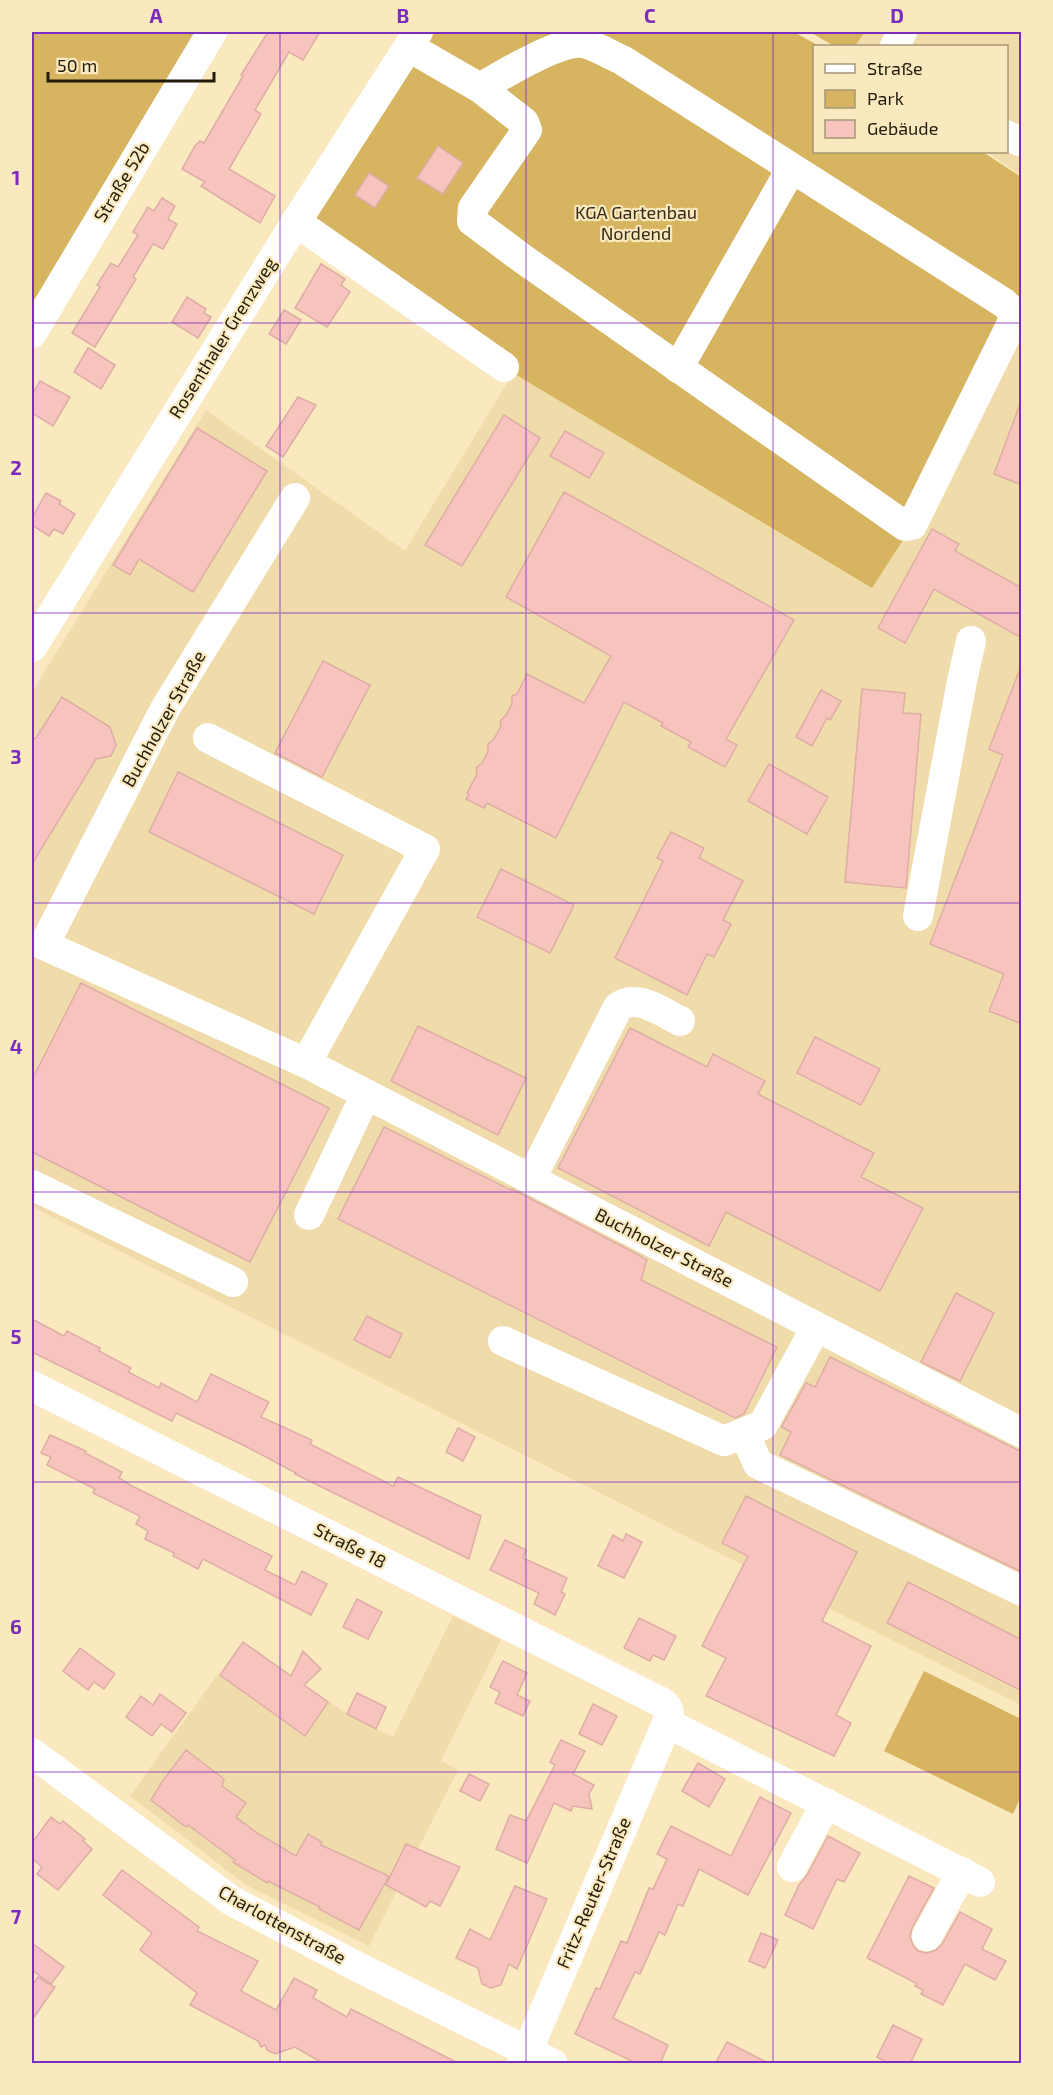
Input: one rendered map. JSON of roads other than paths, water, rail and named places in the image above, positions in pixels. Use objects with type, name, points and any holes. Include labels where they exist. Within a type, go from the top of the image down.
[{"type":"street","name":"Straße 52b","points":[[32,333],[212,32]]},
{"type":"street","points":[[413,39],[524,122],[527,130],[472,208],[472,221],[905,526],[912,525],[1016,315],[1004,303],[622,60],[582,43],[563,47],[534,58],[480,88]]},
{"type":"street","name":"Rosenthaler Grenzweg","points":[[32,647],[296,222],[413,39]]},
{"type":"street","points":[[1008,136],[1022,142]]},
{"type":"street","points":[[678,368],[791,169]]},
{"type":"street","points":[[296,222],[504,367]]},
{"type":"street","name":"Buchholzer Straße","points":[[295,498],[165,709],[38,942],[306,1063],[1022,1433]]},
{"type":"street","points":[[918,916],[971,641]]},
{"type":"street","points":[[207,738],[426,849],[306,1063]]},
{"type":"street","points":[[531,1179],[618,1007],[635,1000],[680,1021]]},
{"type":"street","points":[[309,1215],[366,1094]]},
{"type":"street","points":[[32,1185],[233,1282]]},
{"type":"street","points":[[503,1341],[724,1441],[763,1425],[816,1327]]},
{"type":"street","name":"Straße 18","points":[[32,1386],[652,1698],[668,1715]]},
{"type":"street","points":[[744,1433],[758,1464],[1022,1591]]},
{"type":"street","points":[[906,1558],[1022,1614]]},
{"type":"street","points":[[668,1715],[826,1803],[970,1877],[927,1936]]},
{"type":"street","name":"Fritz-Reuter-Straße","points":[[534,2060],[668,1715]]},
{"type":"street","name":"Charlottenstraße","points":[[32,1753],[232,1901],[534,2060]]},
{"type":"street","points":[[792,1867],[826,1803]]},
{"type":"park label","name":"KGA Gartenbau Nordend","points":[[636,223]]}]
